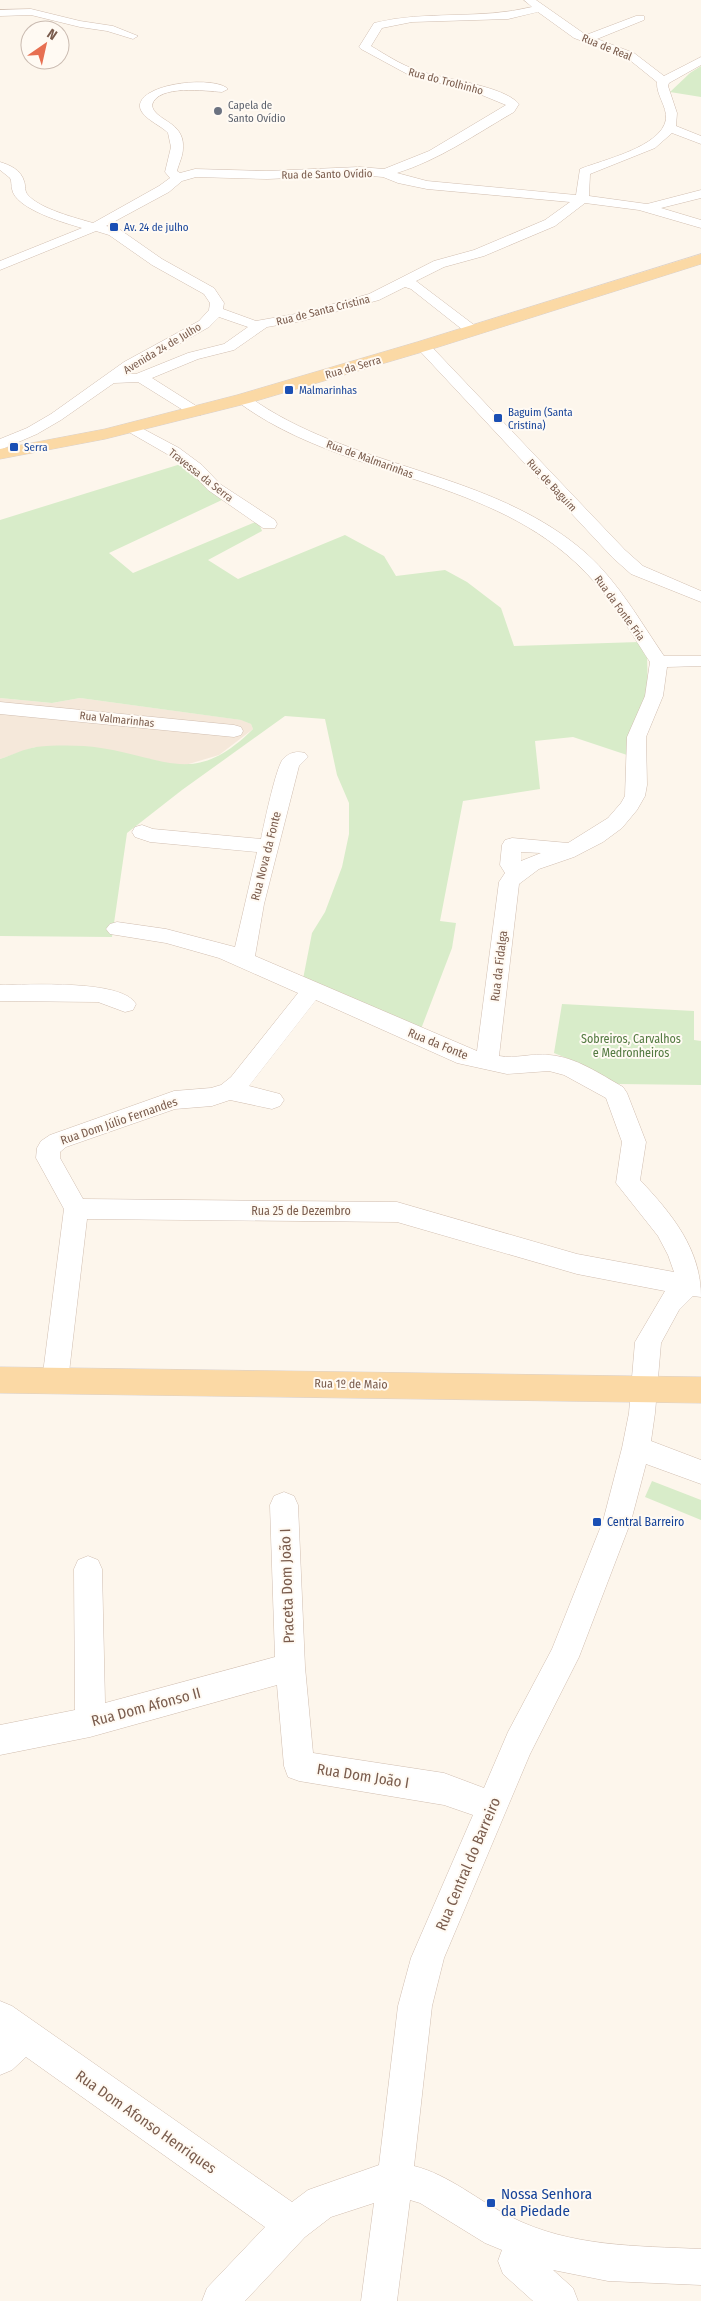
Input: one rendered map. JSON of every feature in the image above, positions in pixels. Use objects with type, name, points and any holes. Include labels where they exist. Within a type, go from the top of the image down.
[{"type":"main road","name":"Rua da Serra","points":[[0,454],[132,428],[243,399],[423,346],[701,259]]},
{"type":"main road","name":"Rua 1º de Maio","points":[[0,1380],[701,1390]]},
{"type":"street","name":"Rua de Real","points":[[529,0],[566,28],[587,39],[630,55],[664,81]]},
{"type":"street","name":"Rua do Trolhinho","points":[[385,173],[401,169],[458,140],[510,109],[513,104],[481,90],[414,74],[402,69],[365,47],[378,25],[412,19],[508,16],[540,8]]},
{"type":"street","points":[[0,13],[31,12],[80,24],[109,28],[134,36]]},
{"type":"street","points":[[587,39],[640,18]]},
{"type":"street","points":[[582,199],[584,172],[647,148],[664,136],[671,128],[672,116],[662,90],[664,81],[701,60]]},
{"type":"street","points":[[178,178],[172,172],[176,158],[177,140],[173,128],[148,111],[147,102],[157,93],[183,87],[222,89]]},
{"type":"street","points":[[671,128],[701,140]]},
{"type":"street","points":[[0,166],[8,169],[16,176],[20,185],[18,190],[24,199],[39,208],[72,221],[114,232],[157,262],[209,291],[217,303],[216,311],[255,325],[262,324]]},
{"type":"street","name":"Rua de Santo Ovídio","points":[[0,266],[95,227],[164,189],[178,178],[195,173],[267,175],[333,171],[385,173],[402,180],[427,186],[582,199],[648,208],[701,224]]},
{"type":"street","points":[[648,208],[701,194]]},
{"type":"street","name":"Rua de Santa Cristina","points":[[112,379],[140,377],[193,356],[229,347],[262,324],[302,317],[374,297],[439,264],[479,253],[550,223],[582,199]]},
{"type":"street","points":[[405,282],[416,286],[473,330]]},
{"type":"street","name":"Avenida 24 de Julho","points":[[0,445],[40,426],[130,365],[204,324],[216,311]]},
{"type":"street","name":"Rua de Baguim","points":[[423,346],[558,492],[619,554],[637,570],[701,597]]},
{"type":"street","points":[[140,377],[196,412]]},
{"type":"street","name":"Rua de Malmarinhas","points":[[243,399],[262,415],[344,450],[502,508]]},
{"type":"street","name":"Travessa da Serra","points":[[132,428],[173,451],[196,468],[214,487],[269,524]]},
{"type":"street","name":"Rua da Fonte Fria","points":[[502,508],[533,523],[554,538],[603,580],[659,662]]},
{"type":"street","points":[[603,580],[637,570]]},
{"type":"street","points":[[659,662],[701,661]]},
{"type":"street","name":"Rua da Fidalga","points":[[487,1062],[509,882],[516,872],[528,864],[573,849],[620,819],[635,801],[637,786],[636,741],[655,694],[659,662]]},
{"type":"street","name":"Rua Valmarinhas","points":[[0,708],[234,731]]},
{"type":"street","name":"Rua Nova da Fonte","points":[[243,960],[254,904],[290,763],[298,757]]},
{"type":"street","points":[[142,832],[150,835],[268,846]]},
{"type":"street","name":"Rua da Fonte","points":[[117,929],[182,940],[226,952],[465,1057],[507,1066],[548,1063],[570,1068],[615,1093],[634,1142],[628,1183],[659,1216],[669,1230],[695,1286]]},
{"type":"street","name":"Rua Dom Júlio Fernandes","points":[[76,1210],[48,1158],[49,1148],[58,1141],[174,1100],[212,1097],[229,1091],[239,1084],[312,990]]},
{"type":"street","points":[[0,993],[100,994],[125,1004]]},
{"type":"street","name":"Rua Dom Júlio Fernandes","points":[[229,1091],[272,1100]]},
{"type":"street","points":[[55,1381],[76,1210]]},
{"type":"street","name":"Rua 25 de Dezembro","points":[[76,1210],[396,1212],[577,1264],[695,1286]]},
{"type":"street","name":"Rua Central do Barreiro","points":[[379,2301],[414,2006],[428,1958],[519,1743],[564,1657],[617,1521],[636,1448],[648,1342],[670,1302],[695,1286]]},
{"type":"street","points":[[636,1448],[701,1472]]},
{"type":"street","name":"Praceta Dom João I","points":[[284,1505],[290,1667]]},
{"type":"street","points":[[88,1569],[90,1722]]},
{"type":"street","name":"Rua Dom João I","points":[[290,1667],[299,1766],[444,1789],[493,1807]]},
{"type":"street","name":"Rua Dom Afonso II","points":[[0,1740],[90,1722],[290,1667]]},
{"type":"street","name":"Rua Dom Afonso Henriques","points":[[8,2037],[292,2224]]},
{"type":"street","points":[[220,2301],[292,2224],[321,2203],[394,2178],[427,2187],[498,2230],[544,2250],[608,2263],[701,2267]]},
{"type":"street","points":[[516,2261],[560,2301]]},
{"type":"shaded area","points":[[0,698],[52,703],[80,698],[242,720],[251,724],[253,729],[219,755],[182,766],[35,747],[0,759]]},
{"type":"green space","points":[[701,66],[701,97],[670,92],[690,73]]},
{"type":"green space","points":[[184,463],[224,499],[109,553],[133,573],[258,521],[262,531],[208,560],[238,579],[345,535],[384,556],[396,576],[445,570],[467,582],[501,608],[514,646],[639,642],[647,655],[648,696],[627,755],[573,737],[535,741],[540,789],[463,801],[440,921],[456,923],[452,948],[421,1029],[303,979],[312,933],[325,912],[342,867],[349,834],[349,803],[337,775],[325,719],[285,716],[182,790],[127,833],[112,937],[0,936],[0,759],[36,747],[85,746],[124,752],[163,762],[197,763],[214,758],[233,747],[253,729],[251,724],[241,720],[80,698],[52,703],[0,698],[0,520]]},
{"type":"green space","name":"Sobreiros, Carvalhos e Medronheiros","points":[[562,1004],[694,1011],[694,1040],[701,1041],[701,1085],[618,1084],[554,1053]]},
{"type":"green space","points":[[652,1481],[701,1500],[701,1520],[645,1497]]},
{"type":"place","name":"Capela de Santo Ovídio","points":[[218,111]]},
{"type":"place","name":"Av. 24 de julho","points":[[114,227]]},
{"type":"place","name":"Malmarinhas","points":[[289,390]]},
{"type":"place","name":"Baguim (Santa Cristina)","points":[[498,418]]},
{"type":"place","name":"Serra","points":[[14,447]]},
{"type":"place","name":"Central Barreiro","points":[[597,1522]]},
{"type":"place","name":"Nossa Senhora da Piedade","points":[[491,2203]]}]
